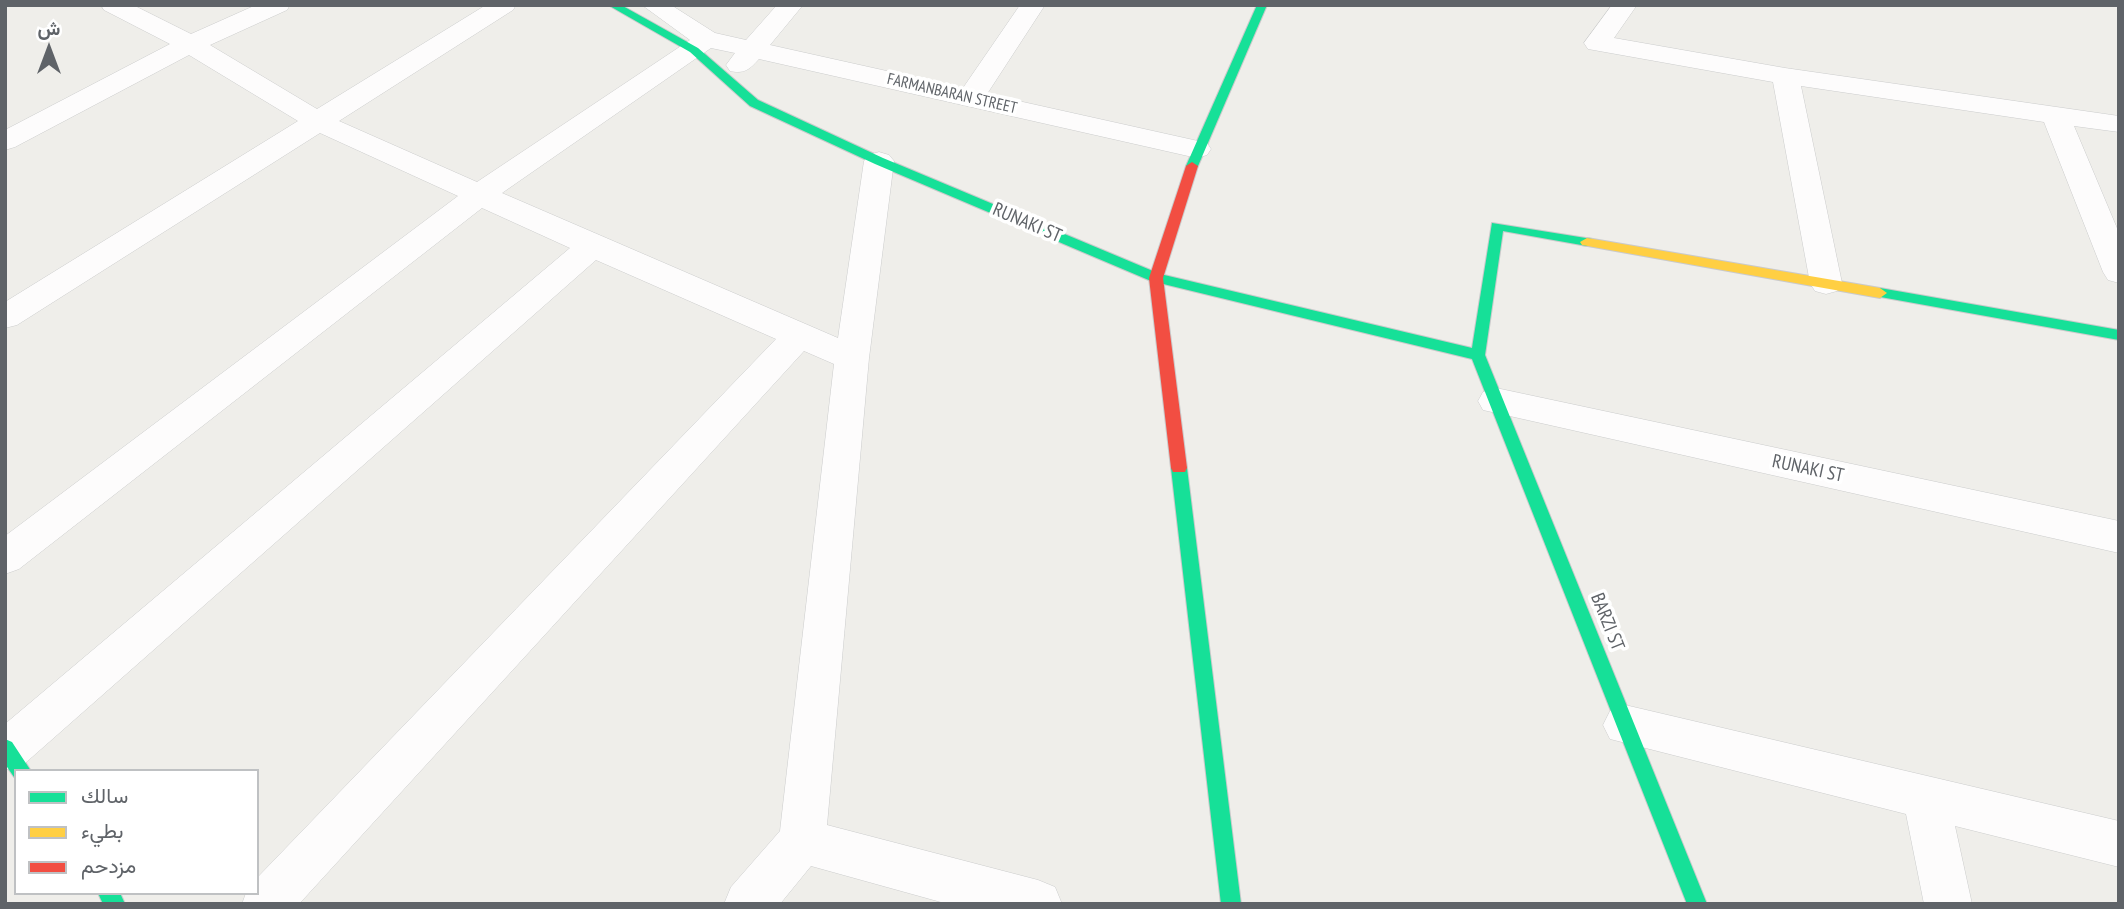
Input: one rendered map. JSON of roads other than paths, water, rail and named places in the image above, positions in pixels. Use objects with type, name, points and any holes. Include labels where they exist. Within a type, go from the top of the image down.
[{"type":"street","points":[[113,5],[190,44],[320,122],[592,246],[852,358]]},
{"type":"street","points":[[5,141],[190,44],[278,5]]},
{"type":"street","points":[[5,317],[504,5]]},
{"type":"street","name":"RUNAKI ST","points":[[613,5],[700,44]]},
{"type":"street","name":"RUNAKI ST","points":[[654,5],[700,44],[726,79],[754,103],[879,161],[1156,278],[1478,355]]},
{"type":"street","points":[[726,79],[755,50],[791,5]]},
{"type":"street","points":[[970,98],[1034,5]]},
{"type":"street","points":[[1231,904],[1156,278],[1197,149],[1262,5]]},
{"type":"street","points":[[1625,5],[1597,43],[1786,76],[2119,124]]},
{"type":"street","points":[[5,558],[479,195],[700,44]]},
{"type":"street","name":"FARMANBARAN STREET","points":[[700,44],[755,50],[1197,149]]},
{"type":"street","points":[[1786,76],[1826,283]]},
{"type":"street","points":[[2056,116],[2119,272]]},
{"type":"street","points":[[748,904],[802,841],[852,358],[879,161]]},
{"type":"street","points":[[1478,355],[1497,226],[2119,335]]},
{"type":"street","points":[[11,756],[592,246]]},
{"type":"street","points":[[266,904],[798,336]]},
{"type":"street","name":"BARZI ST","points":[[1478,355],[1697,904]]},
{"type":"street","name":"RUNAKI ST","points":[[1496,401],[2119,537]]},
{"type":"street","points":[[1625,725],[2119,844]]},
{"type":"street","points":[[1926,797],[1948,904]]},
{"type":"street","points":[[802,841],[1038,904]]}]
